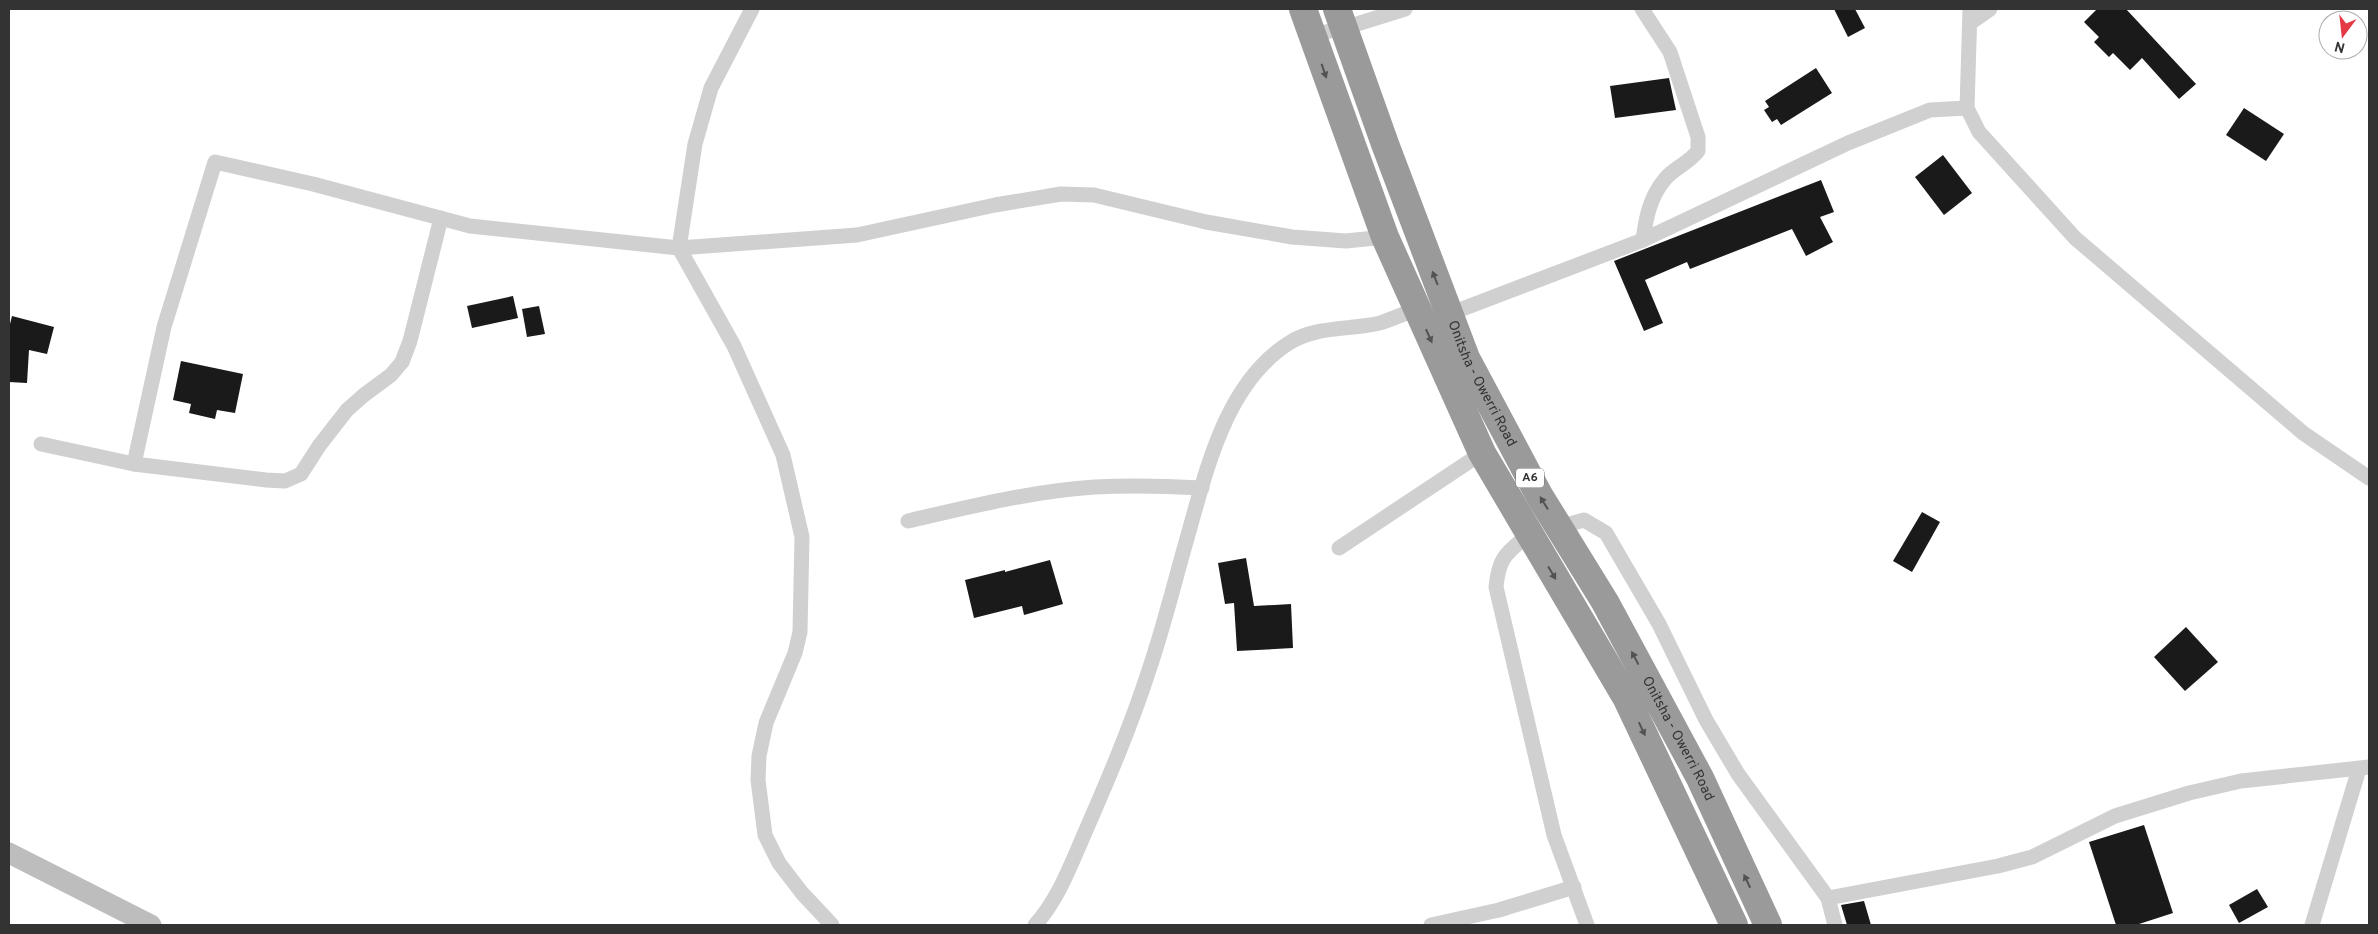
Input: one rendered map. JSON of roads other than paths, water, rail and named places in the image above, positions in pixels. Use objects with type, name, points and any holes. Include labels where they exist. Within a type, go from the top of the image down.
[{"type":"highway","name":"Onitsha - Owerri Road","points":[[1303,9],[1385,237],[1482,453],[1627,698],[1734,925]]},
{"type":"highway","name":"Onitsha - Owerri Road","points":[[1340,18],[1466,358],[1539,495],[1605,602],[1700,778],[1768,925]]},
{"type":"street","points":[[752,9],[709,98],[694,144],[679,248],[734,346],[783,455],[802,537],[800,632],[795,654],[766,723],[759,756],[758,780],[765,834],[779,863],[802,893],[832,925]]},
{"type":"street","points":[[1312,35],[1340,18],[1405,9]]},
{"type":"street","points":[[1642,9],[1670,52],[1698,137],[1698,151],[1666,178],[1648,209],[1643,240]]},
{"type":"street","points":[[1990,9],[1970,16],[1967,108],[1978,132],[2075,238],[2303,433],[2369,478]]},
{"type":"street","points":[[1449,314],[1643,240],[1848,144],[1930,110],[1967,108]]},
{"type":"street","points":[[134,464],[164,327],[215,162],[313,184],[470,226],[679,248],[857,235],[995,205],[1061,194],[1094,194],[1206,222],[1292,237],[1346,241],[1385,237]]},
{"type":"street","points":[[41,444],[134,464],[266,480],[285,481],[301,474],[319,446],[347,410],[391,376],[402,362],[410,341],[441,218]]},
{"type":"street","points":[[1035,925],[1042,918],[1064,880],[1094,811],[1149,671],[1218,439],[1240,394],[1261,365],[1290,342],[1318,332],[1380,323],[1416,309]]},
{"type":"street","points":[[1339,548],[1482,453]]},
{"type":"street","points":[[908,521],[1000,500],[1093,487],[1155,485],[1202,488]]},
{"type":"street","points":[[1559,527],[1584,520],[1606,533],[1659,624],[1706,720],[1738,774],[1828,898],[1835,925]]},
{"type":"street","points":[[1529,534],[1504,556],[1498,568],[1496,587],[1554,835],[1587,925]]},
{"type":"street","points":[[1828,898],[1998,866],[2032,857],[2115,816],[2189,793],[2241,781],[2364,768],[2312,925]]},
{"type":"street","points":[[9,853],[151,925]]},
{"type":"street","points":[[1431,925],[1499,910],[1574,887]]}]
